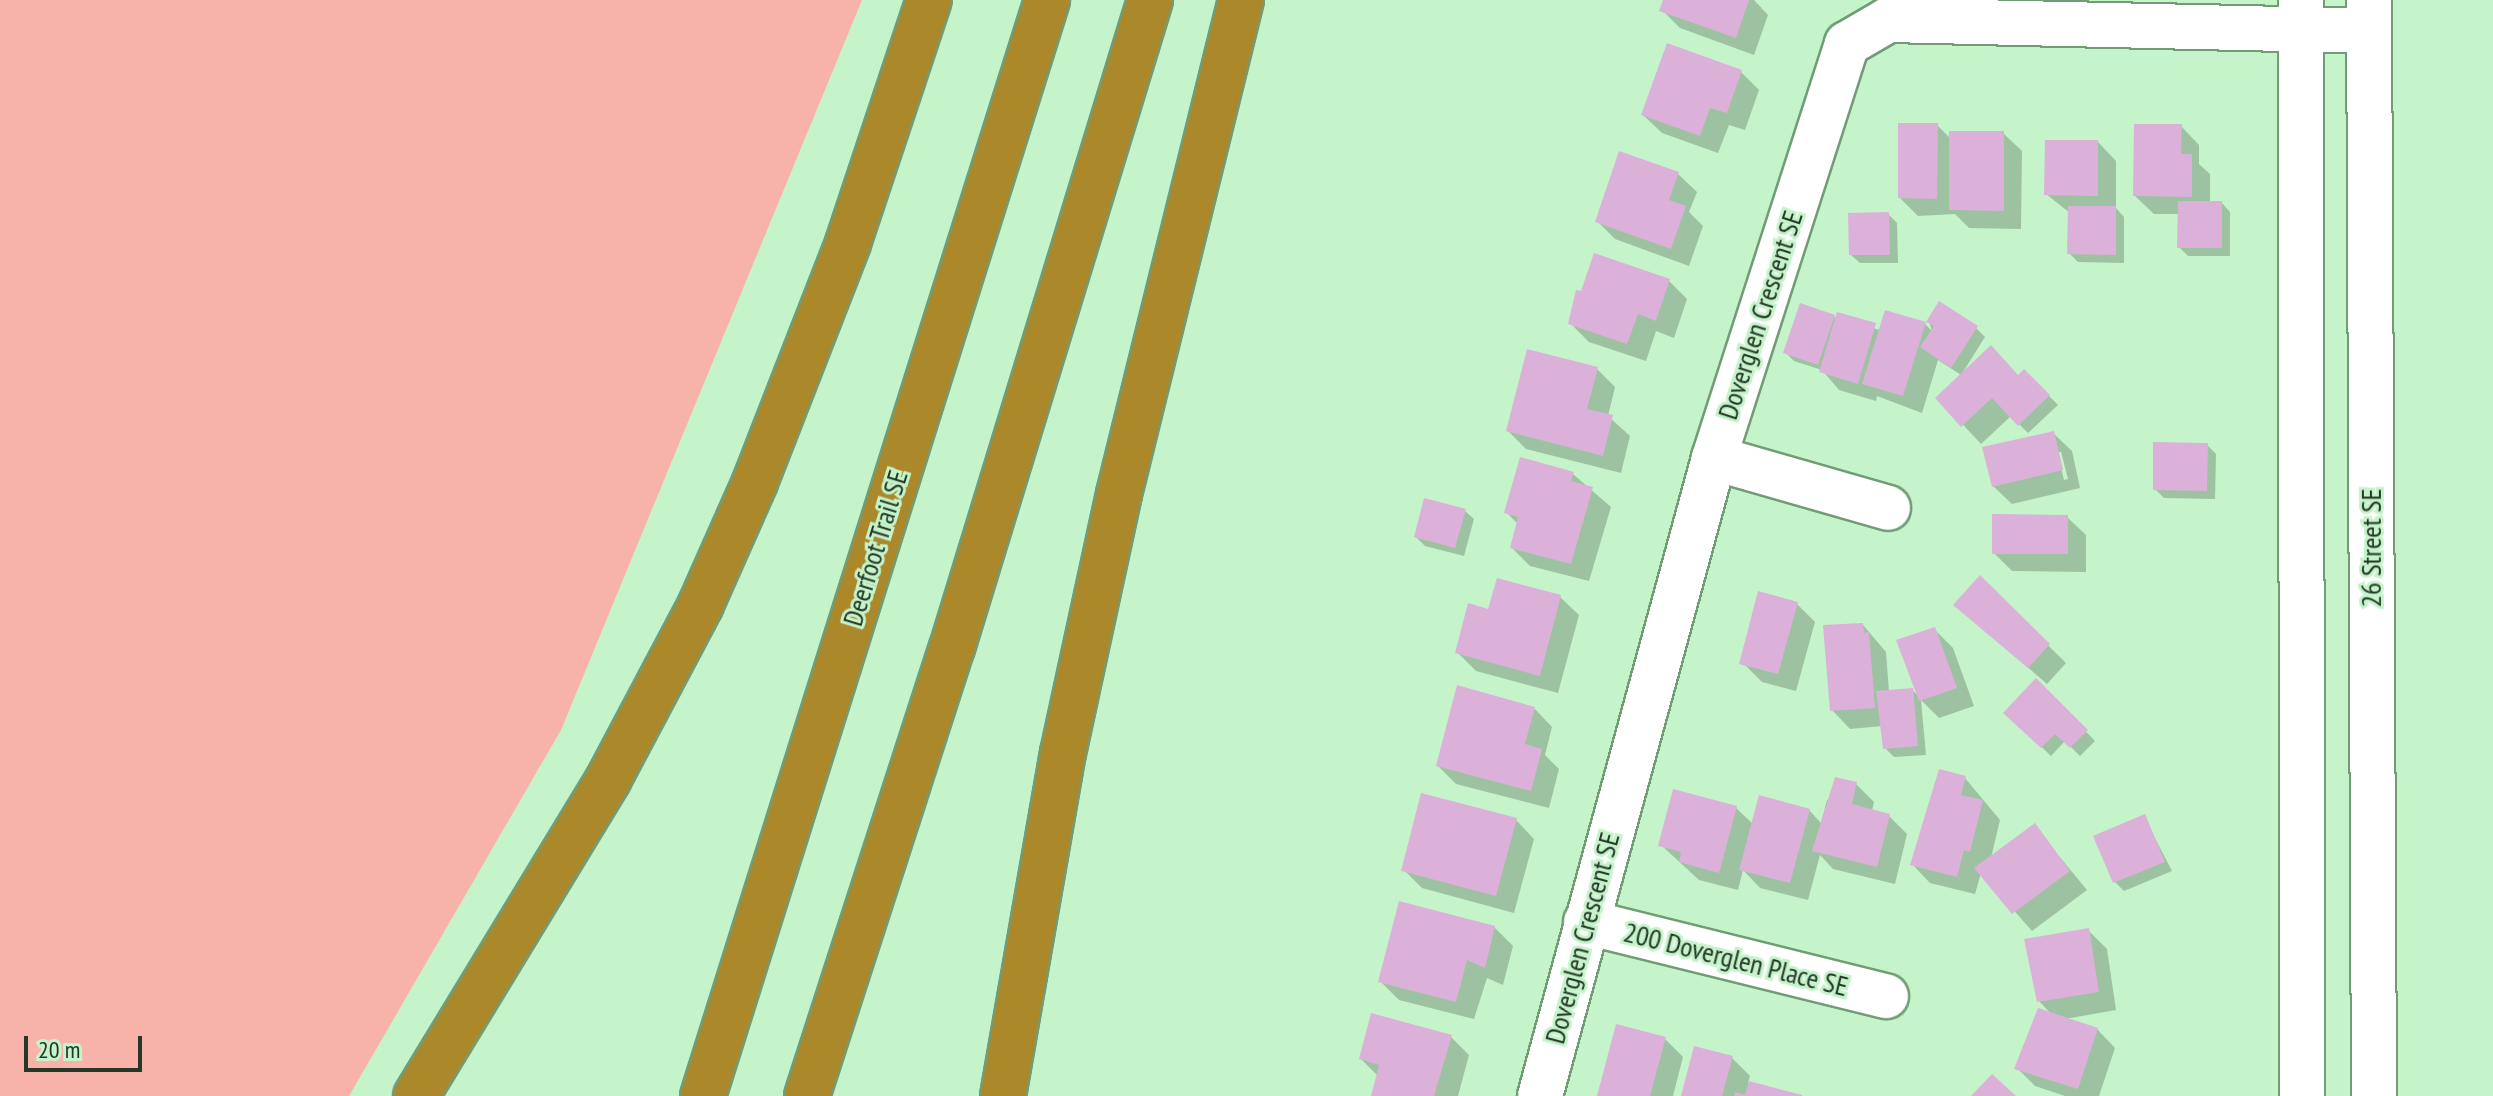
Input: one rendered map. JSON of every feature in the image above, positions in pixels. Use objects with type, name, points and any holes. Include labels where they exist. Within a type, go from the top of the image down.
[{"type":"highway","points":[[416,1096],[608,780],[701,604],[755,482],[848,243],[929,0]]},
{"type":"highway","name":"Deerfoot Trail SE","points":[[703,1096],[1047,0]]},
{"type":"highway","points":[[807,1096],[952,648],[1150,0]]},
{"type":"highway","points":[[1003,1096],[1063,753],[1119,494],[1241,0]]},
{"type":"street","name":"Doverglen Crescent SE","points":[[1540,1096],[1714,458],[1847,44],[1888,20],[2166,13],[2368,16]]},
{"type":"street","points":[[2301,16],[2302,1096]]},
{"type":"street","name":"26 Street SE","points":[[2368,16],[2374,1096]]},
{"type":"street","points":[[1714,458],[1888,508]]},
{"type":"street","name":"200 Doverglen Place SE","points":[[1586,922],[1886,996]]},
{"type":"shaded area","points":[[0,0],[862,0],[561,730],[349,1096],[0,1096]]},
{"type":"building","points":[[1663,0],[1749,0],[1736,38],[1659,11]]},
{"type":"building","points":[[1667,43],[1742,70],[1727,113],[1710,108],[1700,136],[1641,115]]},
{"type":"building","points":[[1898,123],[1938,123],[1937,199],[1898,198]]},
{"type":"building","points":[[2134,124],[2182,124],[2181,154],[2192,154],[2192,197],[2133,196]]},
{"type":"building","points":[[1949,131],[2004,131],[2004,211],[1949,210]]},
{"type":"building","points":[[2045,140],[2098,140],[2098,196],[2044,195]]},
{"type":"building","points":[[1619,151],[1679,172],[1669,200],[1686,206],[1671,249],[1595,222]]},
{"type":"building","points":[[2178,201],[2222,201],[2222,248],[2177,248]]},
{"type":"building","points":[[2068,206],[2116,206],[2116,255],[2067,254]]},
{"type":"building","points":[[1889,212],[1890,255],[1849,255],[1848,213]]},
{"type":"building","points":[[1594,253],[1670,279],[1656,321],[1638,314],[1627,344],[1568,324],[1576,290],[1581,291]]},
{"type":"building","points":[[1939,301],[1978,326],[1951,368],[1920,347],[1934,326],[1926,322]]},
{"type":"building","points":[[1800,303],[1835,315],[1818,365],[1783,353]]},
{"type":"building","points":[[1885,310],[1926,322],[1903,396],[1862,384]]},
{"type":"building","points":[[1837,312],[1876,323],[1858,384],[1819,372]]},
{"type":"building","points":[[1991,345],[2018,375],[2024,369],[2050,395],[2018,426],[1992,398],[1961,427],[1935,398]]},
{"type":"building","points":[[1527,349],[1598,367],[1587,409],[1613,415],[1603,456],[1506,431]]},
{"type":"building","points":[[2054,431],[2063,470],[1992,487],[1982,447]]},
{"type":"building","points":[[2153,442],[2208,443],[2207,491],[2153,490]]},
{"type":"building","points":[[1520,457],[1574,472],[1571,481],[1593,487],[1571,564],[1510,548],[1518,517],[1504,513]]},
{"type":"building","points":[[1424,498],[1466,509],[1455,548],[1414,537]]},
{"type":"building","points":[[1992,514],[2068,515],[2068,554],[1992,554]]},
{"type":"building","points":[[1980,575],[2050,644],[2028,668],[1953,605]]},
{"type":"building","points":[[1497,578],[1561,595],[1540,676],[1455,653],[1468,603],[1488,609]]},
{"type":"building","points":[[1758,591],[1798,602],[1778,674],[1739,664]]},
{"type":"building","points":[[1863,623],[1864,633],[1869,632],[1875,708],[1830,711],[1823,625]]},
{"type":"building","points":[[1935,627],[1957,688],[1919,701],[1896,640]]},
{"type":"building","points":[[2036,678],[2088,730],[2070,748],[2055,734],[2041,748],[2003,713]]},
{"type":"building","points":[[1457,685],[1535,707],[1525,744],[1542,749],[1531,791],[1436,766]]},
{"type":"building","points":[[1913,688],[1918,746],[1883,749],[1876,691]]},
{"type":"building","points":[[1939,769],[1966,776],[1961,795],[1983,800],[1970,852],[1964,850],[1957,877],[1910,865]]},
{"type":"building","points":[[1835,777],[1857,782],[1852,804],[1890,814],[1877,867],[1812,851]]},
{"type":"building","points":[[1673,789],[1737,806],[1719,873],[1679,862],[1681,852],[1658,846]]},
{"type":"building","points":[[1421,793],[1517,818],[1496,896],[1401,871]]},
{"type":"building","points":[[1759,795],[1810,809],[1790,883],[1739,870]]},
{"type":"building","points":[[2145,814],[2165,862],[2113,883],[2093,836]]},
{"type":"building","points":[[2035,823],[2070,871],[2012,914],[1974,868]]},
{"type":"building","points":[[1399,901],[1495,926],[1485,968],[1467,960],[1456,1002],[1378,982]]},
{"type":"building","points":[[2089,928],[2099,992],[2037,1002],[2024,939]]},
{"type":"building","points":[[2038,1008],[2098,1028],[2078,1089],[2014,1069]]},
{"type":"building","points":[[1371,1013],[1452,1035],[1434,1096],[1371,1096],[1379,1065],[1359,1059]]},
{"type":"building","points":[[1616,1024],[1666,1037],[1650,1096],[1597,1096]]},
{"type":"building","points":[[1694,1046],[1733,1056],[1722,1096],[1681,1096]]},
{"type":"building","points":[[1992,1074],[2016,1096],[1971,1096]]},
{"type":"building","points":[[1749,1081],[1802,1096],[1734,1096],[1735,1092],[1745,1095]]}]
